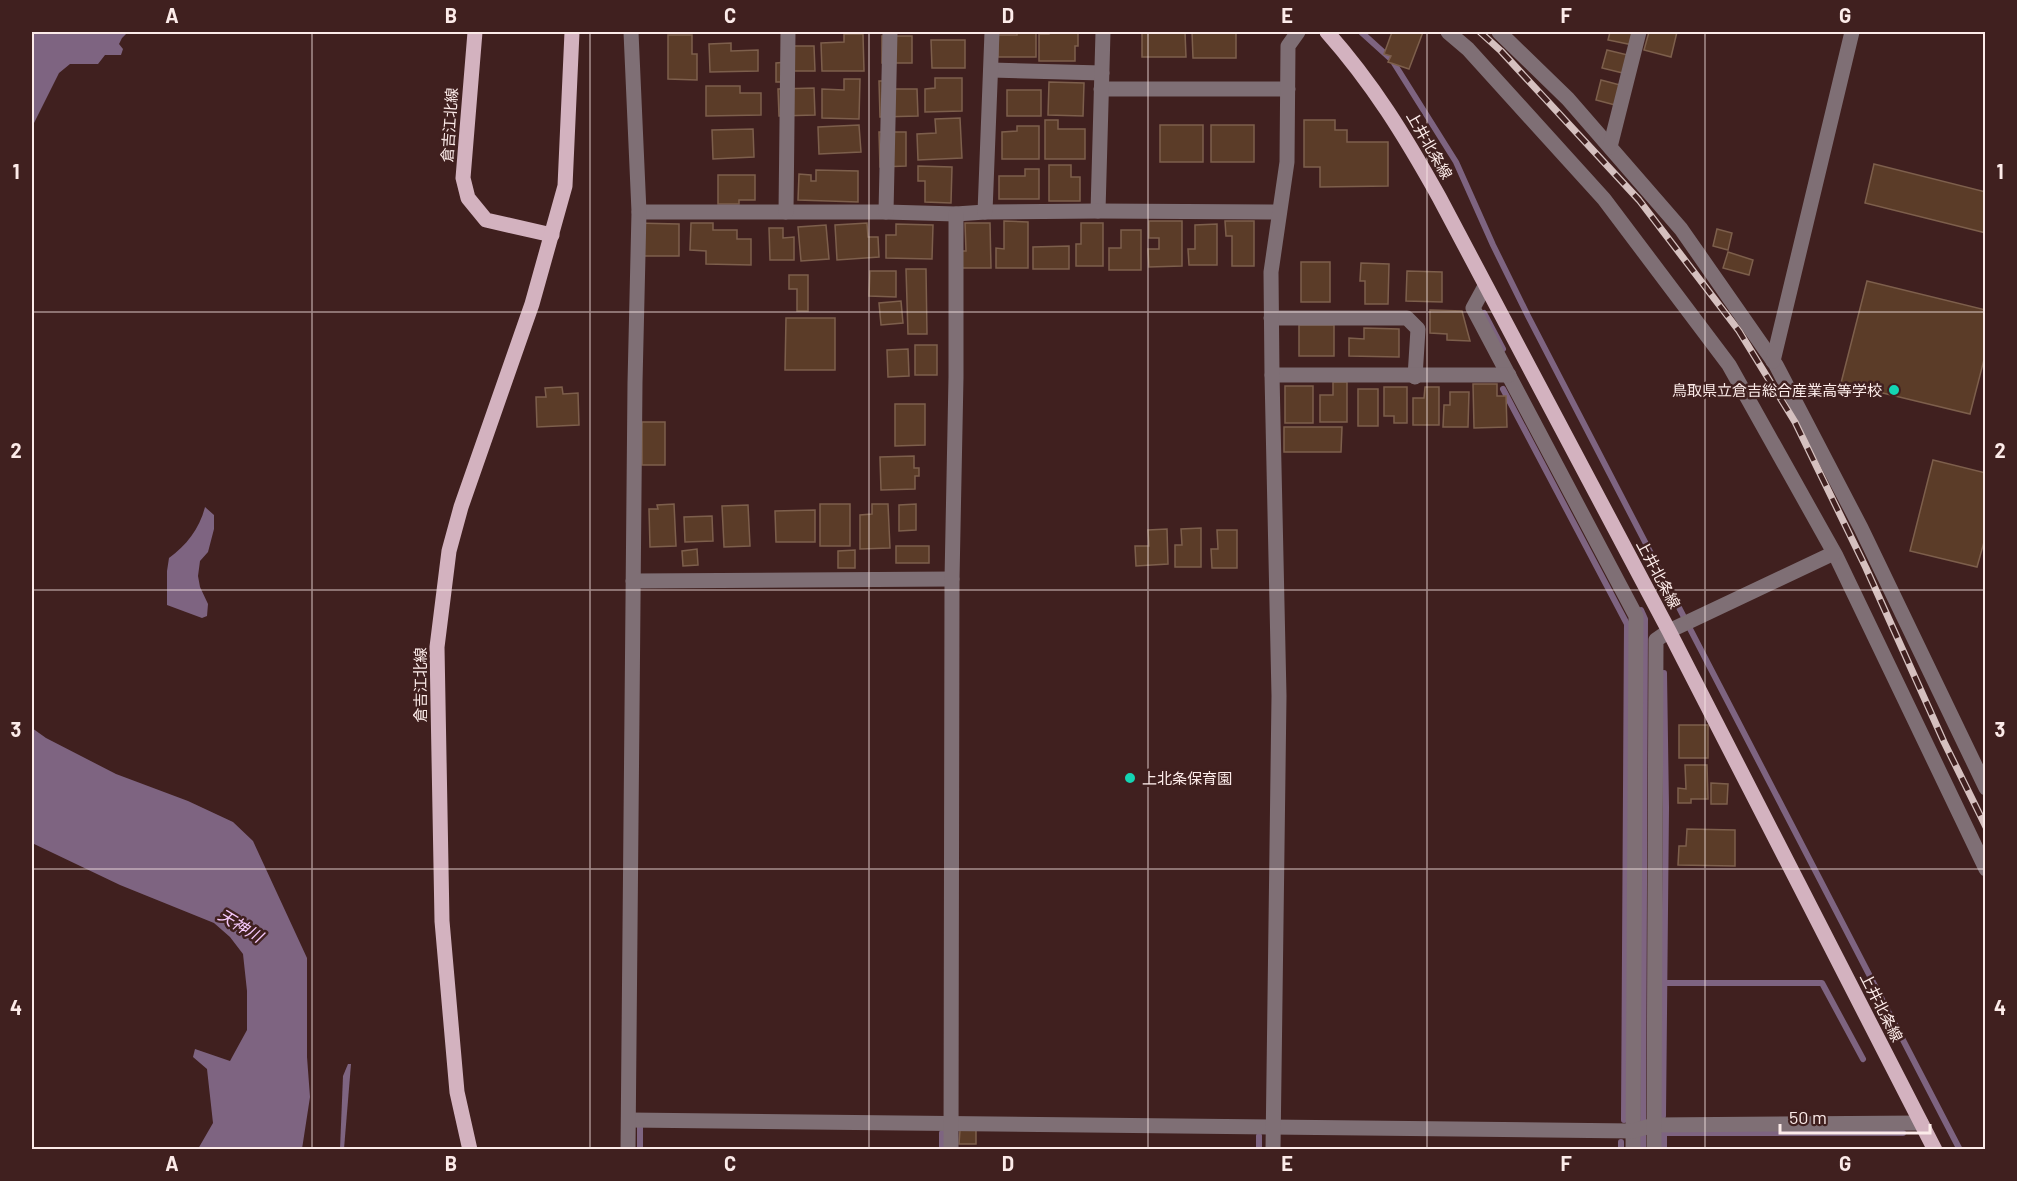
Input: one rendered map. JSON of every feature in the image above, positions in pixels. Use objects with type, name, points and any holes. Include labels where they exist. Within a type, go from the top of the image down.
[{"type":"main road","name":"倉吉江北線","points":[[476,32],[463,178],[468,198],[486,220],[552,235]]},
{"type":"main road","name":"倉吉江北線","points":[[470,1149],[457,1092],[442,921],[437,647],[449,551],[461,507],[532,304],[565,186],[572,32]]},
{"type":"main road","name":"上井北条線","points":[[1327,32],[1383,102],[1408,142],[1669,631],[1935,1149]]},
{"type":"street","points":[[628,1149],[635,383],[639,212],[631,32]]},
{"type":"street","points":[[786,212],[788,32]]},
{"type":"street","points":[[886,212],[890,32]]},
{"type":"street","points":[[985,212],[992,32]]},
{"type":"street","points":[[1098,211],[1103,32]]},
{"type":"street","points":[[1273,1149],[1279,696],[1271,273],[1287,162],[1288,46],[1298,32]]},
{"type":"street","points":[[1448,32],[1468,49],[1604,199],[1730,365],[1834,552],[1986,869]]},
{"type":"street","points":[[1499,32],[1568,99],[1681,229],[1773,361],[1856,518],[1986,788]]},
{"type":"street","points":[[1610,147],[1639,32]]},
{"type":"street","points":[[1773,361],[1852,32]]},
{"type":"street","points":[[991,70],[1102,73]]},
{"type":"street","points":[[1101,89],[1288,89]]},
{"type":"street","points":[[639,212],[956,214],[1098,211],[1279,212]]},
{"type":"street","points":[[951,1149],[952,579],[956,214]]},
{"type":"street","points":[[1485,286],[1473,308],[1636,616],[1633,1149]]},
{"type":"street","points":[[1271,318],[1407,318],[1418,329],[1415,377]]},
{"type":"street","points":[[1272,375],[1415,377],[1509,375]]},
{"type":"street","points":[[1656,640],[1669,631],[1834,552]]},
{"type":"street","points":[[633,581],[952,579]]},
{"type":"street","points":[[1637,631],[1656,640]]},
{"type":"street","points":[[1654,1149],[1656,640]]},
{"type":"street","points":[[628,1120],[1632,1131],[1654,1125],[1921,1123]]},
{"type":"water","points":[[32,32],[128,32],[119,44],[123,49],[121,55],[105,55],[98,64],[70,64],[59,73],[32,127]]},
{"type":"water","points":[[205,507],[214,515],[214,529],[208,552],[200,561],[198,576],[200,587],[208,604],[207,616],[202,618],[167,605],[167,571],[169,558],[192,536]]},
{"type":"water","name":"天神川","points":[[32,728],[46,738],[116,774],[188,801],[233,822],[253,841],[307,958],[307,1057],[310,1097],[302,1149],[198,1149],[213,1123],[207,1069],[193,1057],[195,1049],[230,1061],[247,1030],[247,991],[243,954],[230,937],[214,923],[120,885],[32,843]]},
{"type":"water","points":[[348,1064],[351,1064],[344,1149],[340,1149],[343,1076]]},
{"type":"building","points":[[1017,32],[1036,32],[1036,57],[998,57],[998,35],[1017,35]]},
{"type":"building","points":[[1049,32],[1078,32],[1075,61],[1039,61],[1039,34],[1049,34]]},
{"type":"building","points":[[1142,32],[1185,32],[1186,57],[1142,57]]},
{"type":"building","points":[[1192,32],[1236,32],[1236,58],[1193,58]]},
{"type":"building","points":[[1392,32],[1423,32],[1409,69],[1388,62],[1391,56],[1384,54]]},
{"type":"building","points":[[1610,32],[1636,32],[1633,45],[1608,40]]},
{"type":"building","points":[[1649,32],[1677,32],[1671,57],[1644,50]]},
{"type":"building","points":[[844,34],[863,34],[864,71],[822,71],[821,43],[844,42]]},
{"type":"building","points":[[668,35],[692,35],[692,54],[697,54],[697,80],[668,79]]},
{"type":"building","points":[[882,36],[912,36],[912,63],[882,63]]},
{"type":"building","points":[[931,40],[965,40],[965,68],[932,68]]},
{"type":"building","points":[[731,43],[731,51],[758,50],[758,71],[710,72],[709,44]]},
{"type":"building","points":[[787,46],[814,46],[815,71],[790,71],[790,82],[776,82],[776,63],[787,62]]},
{"type":"building","points":[[1607,50],[1632,56],[1627,74],[1602,68]]},
{"type":"building","points":[[935,78],[962,78],[962,111],[925,112],[925,89],[935,88]]},
{"type":"building","points":[[844,79],[860,79],[859,119],[822,118],[822,89],[844,90]]},
{"type":"building","points":[[1601,80],[1624,86],[1619,106],[1596,100]]},
{"type":"building","points":[[879,81],[894,81],[894,89],[917,89],[918,116],[880,117]]},
{"type":"building","points":[[1049,82],[1084,83],[1083,116],[1048,115]]},
{"type":"building","points":[[706,86],[740,86],[740,93],[761,93],[761,115],[706,116]]},
{"type":"building","points":[[814,88],[815,115],[779,116],[778,89]]},
{"type":"building","points":[[1007,90],[1041,90],[1041,116],[1007,116]]},
{"type":"building","points":[[960,118],[962,158],[918,160],[917,134],[936,133],[935,119]]},
{"type":"building","points":[[1045,120],[1058,120],[1058,129],[1085,129],[1085,159],[1045,159]]},
{"type":"building","points":[[1304,120],[1335,120],[1335,130],[1347,130],[1347,142],[1388,142],[1388,186],[1320,187],[1320,167],[1304,167]]},
{"type":"building","points":[[859,125],[861,152],[819,154],[818,127]]},
{"type":"building","points":[[1160,125],[1203,125],[1203,162],[1160,162]]},
{"type":"building","points":[[1211,125],[1254,125],[1254,162],[1211,162]]},
{"type":"building","points":[[1017,126],[1039,126],[1039,159],[1002,159],[1002,132],[1017,131]]},
{"type":"building","points":[[753,129],[754,157],[713,159],[712,130]]},
{"type":"building","points":[[879,132],[906,132],[906,166],[880,167]]},
{"type":"building","points":[[1874,164],[1986,192],[1986,233],[1865,203]]},
{"type":"building","points":[[1049,165],[1071,165],[1071,177],[1080,177],[1080,201],[1049,201]]},
{"type":"building","points":[[918,166],[952,167],[951,203],[925,202],[925,181],[918,181]]},
{"type":"building","points":[[1025,169],[1039,169],[1039,199],[999,199],[999,176],[1025,176]]},
{"type":"building","points":[[816,170],[858,171],[858,202],[798,200],[799,174],[811,175],[811,181],[816,181]]},
{"type":"building","points":[[718,175],[755,175],[755,200],[739,200],[739,204],[718,204]]},
{"type":"building","points":[[1004,221],[1028,222],[1028,268],[996,268],[996,248],[1004,249]]},
{"type":"building","points":[[1149,221],[1182,221],[1182,266],[1149,267],[1148,249],[1159,249],[1159,238],[1149,238]]},
{"type":"building","points":[[1225,221],[1254,221],[1254,266],[1232,266],[1232,236],[1226,236]]},
{"type":"building","points":[[635,223],[679,224],[679,256],[635,256]]},
{"type":"building","points":[[691,223],[713,223],[713,230],[737,230],[737,239],[751,239],[751,265],[706,264],[706,251],[690,250]]},
{"type":"building","points":[[867,223],[868,237],[878,237],[879,257],[837,260],[835,225]]},
{"type":"building","points":[[965,223],[990,223],[991,268],[956,268],[956,251],[966,251]]},
{"type":"building","points":[[1081,223],[1103,223],[1103,266],[1076,266],[1076,244],[1081,244]]},
{"type":"building","points":[[896,224],[933,225],[932,259],[886,258],[886,235],[896,235]]},
{"type":"building","points":[[1217,224],[1217,265],[1189,265],[1188,249],[1195,249],[1195,225]]},
{"type":"building","points":[[826,225],[829,259],[801,261],[798,227]]},
{"type":"building","points":[[769,228],[783,228],[783,238],[794,237],[794,260],[770,260]]},
{"type":"building","points":[[1717,229],[1732,233],[1728,250],[1713,246]]},
{"type":"building","points":[[1121,230],[1141,230],[1141,270],[1109,270],[1109,248],[1121,248]]},
{"type":"building","points":[[1069,246],[1069,269],[1033,269],[1033,247]]},
{"type":"building","points":[[1728,252],[1753,260],[1749,275],[1723,268]]},
{"type":"building","points":[[1301,262],[1330,262],[1330,302],[1301,302]]},
{"type":"building","points":[[1361,263],[1389,264],[1388,304],[1365,304],[1365,281],[1360,281]]},
{"type":"building","points":[[906,269],[926,269],[927,334],[908,334]]},
{"type":"building","points":[[870,271],[896,271],[896,297],[869,296]]},
{"type":"building","points":[[1407,271],[1442,272],[1442,302],[1406,301]]},
{"type":"building","points":[[789,275],[808,275],[808,311],[797,311],[797,289],[789,289]]},
{"type":"building","points":[[1867,281],[1986,310],[1986,352],[1970,414],[1841,383]]},
{"type":"building","points":[[901,301],[903,323],[881,325],[879,303]]},
{"type":"building","points":[[1430,310],[1462,311],[1470,341],[1447,340],[1447,334],[1430,333]]},
{"type":"building","points":[[786,318],[835,318],[835,370],[785,370]]},
{"type":"building","points":[[1299,325],[1334,325],[1334,356],[1299,356]]},
{"type":"building","points":[[1364,328],[1399,329],[1399,357],[1349,356],[1349,338],[1364,339]]},
{"type":"building","points":[[915,345],[937,345],[937,375],[915,375]]},
{"type":"building","points":[[908,349],[909,376],[888,377],[887,350]]},
{"type":"building","points":[[1333,382],[1347,382],[1347,422],[1320,422],[1320,395],[1333,395]]},
{"type":"building","points":[[1473,384],[1497,384],[1497,396],[1506,396],[1507,427],[1474,428]]},
{"type":"building","points":[[1285,386],[1313,386],[1313,423],[1285,423]]},
{"type":"building","points":[[562,387],[563,394],[578,393],[579,425],[537,427],[536,397],[546,397],[545,388]]},
{"type":"building","points":[[1384,387],[1407,387],[1407,423],[1394,423],[1394,416],[1384,416]]},
{"type":"building","points":[[1425,387],[1439,387],[1439,425],[1413,425],[1413,398],[1424,398]]},
{"type":"building","points":[[1358,389],[1378,389],[1378,426],[1358,426]]},
{"type":"building","points":[[1450,392],[1469,392],[1468,427],[1443,427],[1444,405],[1450,405]]},
{"type":"building","points":[[895,404],[925,404],[925,445],[895,446]]},
{"type":"building","points":[[642,422],[665,422],[665,465],[642,465]]},
{"type":"building","points":[[1284,427],[1342,427],[1341,452],[1284,452]]},
{"type":"building","points":[[914,456],[914,468],[919,468],[919,476],[915,476],[915,489],[881,490],[880,457]]},
{"type":"building","points":[[1933,460],[1986,473],[1986,535],[1977,567],[1910,551]]},
{"type":"building","points":[[674,504],[676,546],[650,547],[649,509],[658,509],[657,505]]},
{"type":"building","points":[[820,504],[850,504],[850,546],[820,546]]},
{"type":"building","points":[[872,504],[888,504],[890,548],[860,549],[860,515],[872,514]]},
{"type":"building","points":[[916,504],[916,530],[899,531],[899,505]]},
{"type":"building","points":[[748,505],[750,546],[724,547],[722,506]]},
{"type":"building","points":[[815,510],[815,542],[776,542],[775,511]]},
{"type":"building","points":[[712,516],[713,541],[685,542],[684,517]]},
{"type":"building","points":[[1201,528],[1201,567],[1175,567],[1175,545],[1182,545],[1181,529]]},
{"type":"building","points":[[1167,529],[1168,564],[1136,566],[1135,546],[1149,546],[1148,530]]},
{"type":"building","points":[[1217,530],[1237,530],[1237,568],[1212,568],[1211,549],[1218,549]]},
{"type":"building","points":[[896,546],[929,546],[929,563],[896,563]]},
{"type":"building","points":[[697,549],[698,565],[683,566],[682,551]]},
{"type":"building","points":[[855,550],[855,568],[838,568],[838,551]]},
{"type":"building","points":[[1679,725],[1708,725],[1708,758],[1679,758]]},
{"type":"building","points":[[1685,765],[1707,765],[1708,799],[1691,799],[1691,803],[1678,803],[1678,788],[1686,789]]},
{"type":"building","points":[[1711,783],[1728,784],[1727,804],[1711,804]]},
{"type":"building","points":[[1687,829],[1735,830],[1735,866],[1678,865],[1679,846],[1686,846]]},
{"type":"building","points":[[960,1130],[976,1130],[976,1144],[959,1144]]},
{"type":"waterway","points":[[1361,32],[1392,60],[1456,162],[1528,316],[1960,1150]]},
{"type":"waterway","points":[[1484,313],[1503,349]]},
{"type":"waterway","points":[[1503,389],[1627,624],[1624,1120]]},
{"type":"waterway","points":[[1641,610],[1645,619],[1643,1150]]},
{"type":"waterway","points":[[1663,1116],[1666,807],[1664,673]]},
{"type":"waterway","points":[[1665,983],[1822,983],[1863,1059]]},
{"type":"waterway","points":[[640,1127],[640,1150]]},
{"type":"waterway","points":[[942,1133],[942,1150]]},
{"type":"waterway","points":[[1664,1150],[1664,1133],[1903,1133]]},
{"type":"waterway","points":[[1259,1136],[1259,1150]]},
{"type":"waterway","points":[[1621,1142],[1621,1150]]},
{"type":"railway","points":[[1480,32],[1501,51],[1639,200],[1739,331],[1795,422],[1866,568],[1944,742],[1986,827]]},
{"type":"place","name":"鳥取県立倉吉総合産業高等学校","points":[[1894,390]]},
{"type":"place","name":"上北条保育園","points":[[1130,778]]}]
